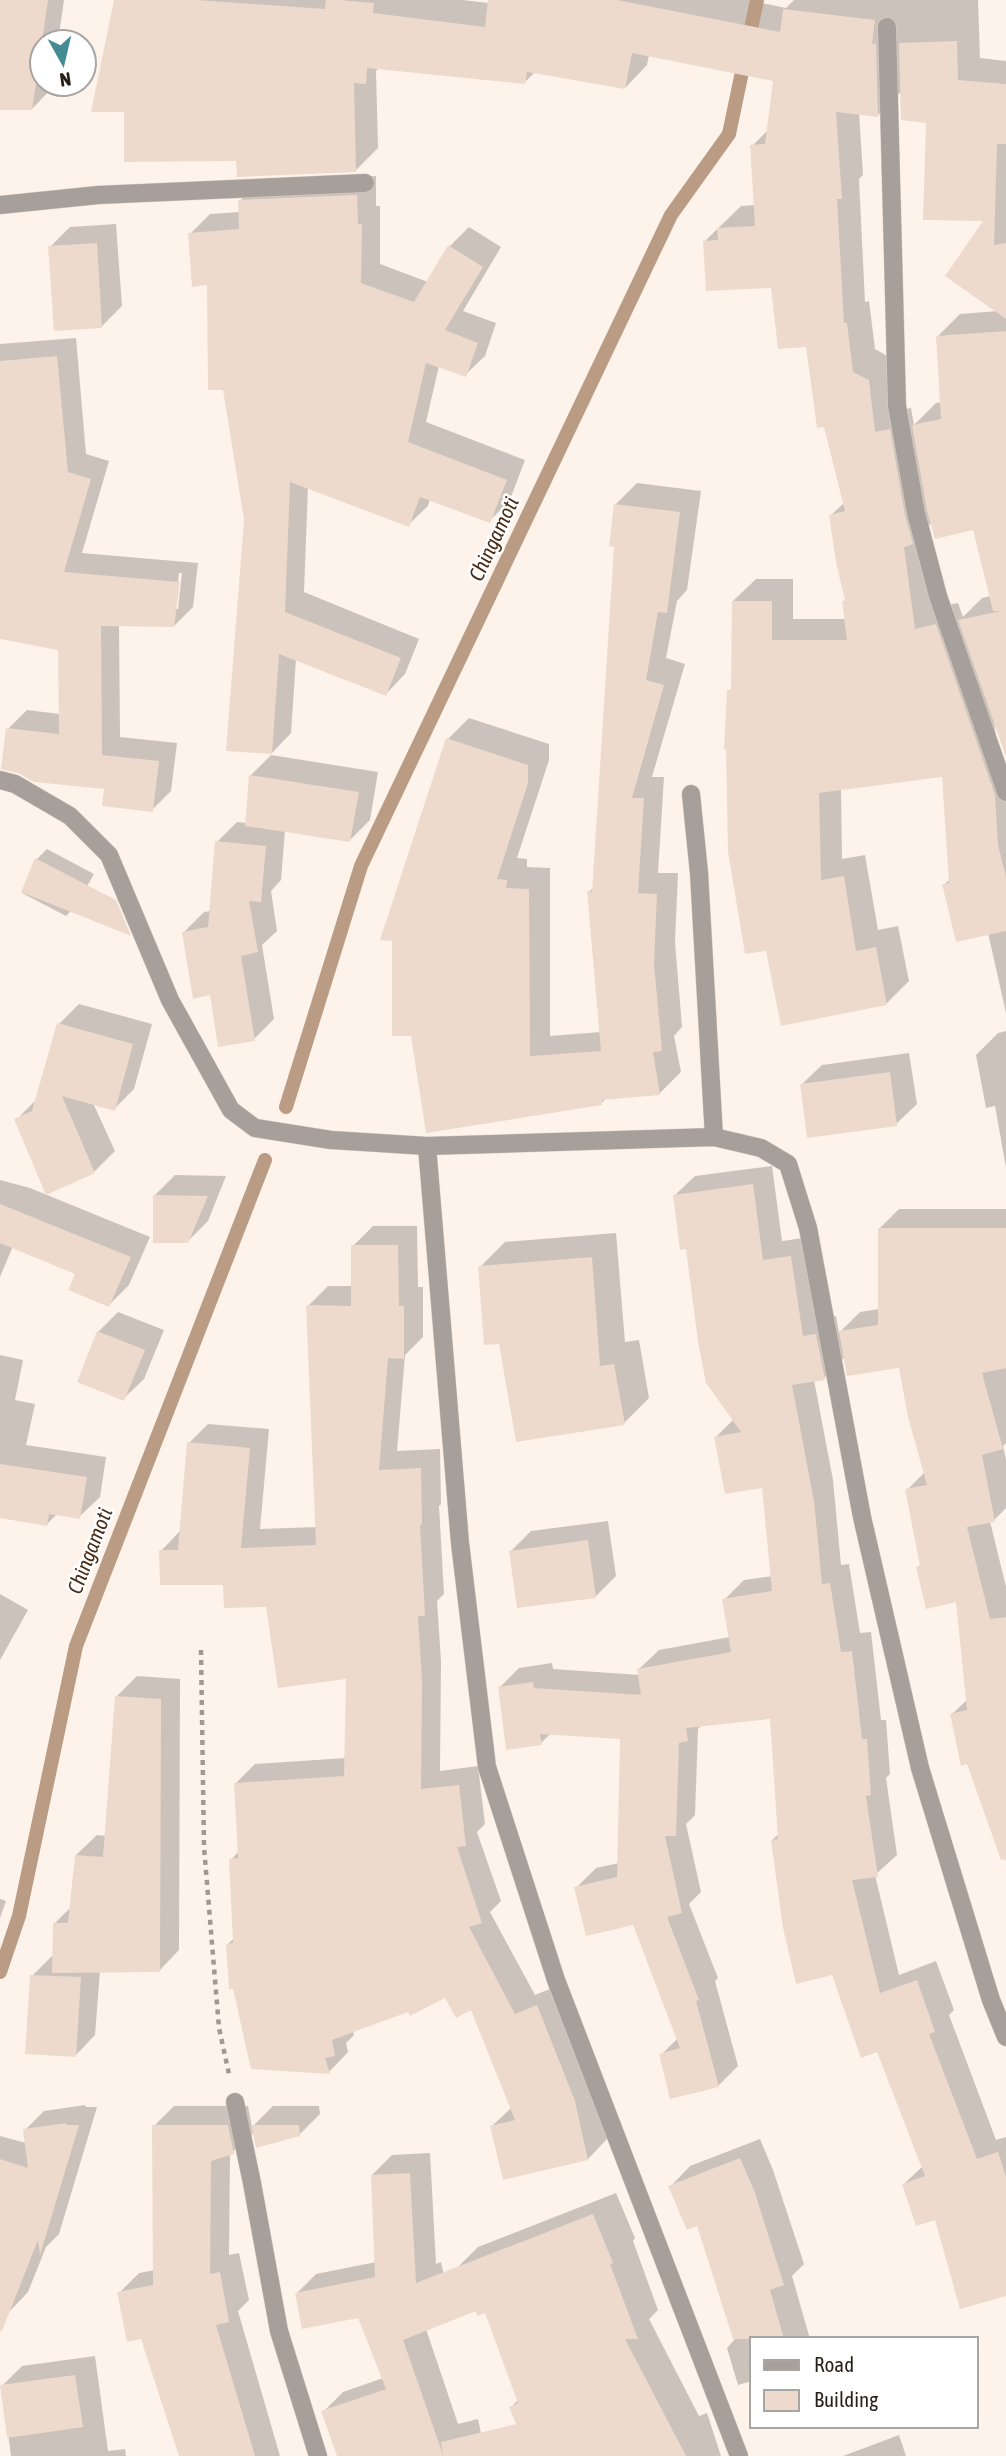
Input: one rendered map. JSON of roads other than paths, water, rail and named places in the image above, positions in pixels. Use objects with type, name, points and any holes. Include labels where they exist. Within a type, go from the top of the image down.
[{"type":"street","points":[[887,27],[897,406],[916,513],[938,596],[1006,792]]},
{"type":"street","points":[[0,205],[98,195],[365,183]]},
{"type":"street","points":[[0,780],[15,784],[70,816],[109,855],[170,1000],[231,1110],[255,1128],[331,1140],[427,1146],[714,1137],[761,1148],[788,1164],[808,1228],[862,1517],[920,1768],[991,2000],[1006,2038]]},
{"type":"street","points":[[691,794],[699,873],[714,1137]]},
{"type":"street","points":[[427,1146],[460,1543],[487,1767],[556,1980],[739,2456]]},
{"type":"street","points":[[234,2102],[279,2331],[318,2456]]},
{"type":"waterway","name":"Chingamoti","points":[[286,1107],[361,866],[671,215],[729,134],[757,0]]},
{"type":"waterway","name":"Chingamoti","points":[[0,1972],[19,1916],[76,1646],[265,1160]]}]
